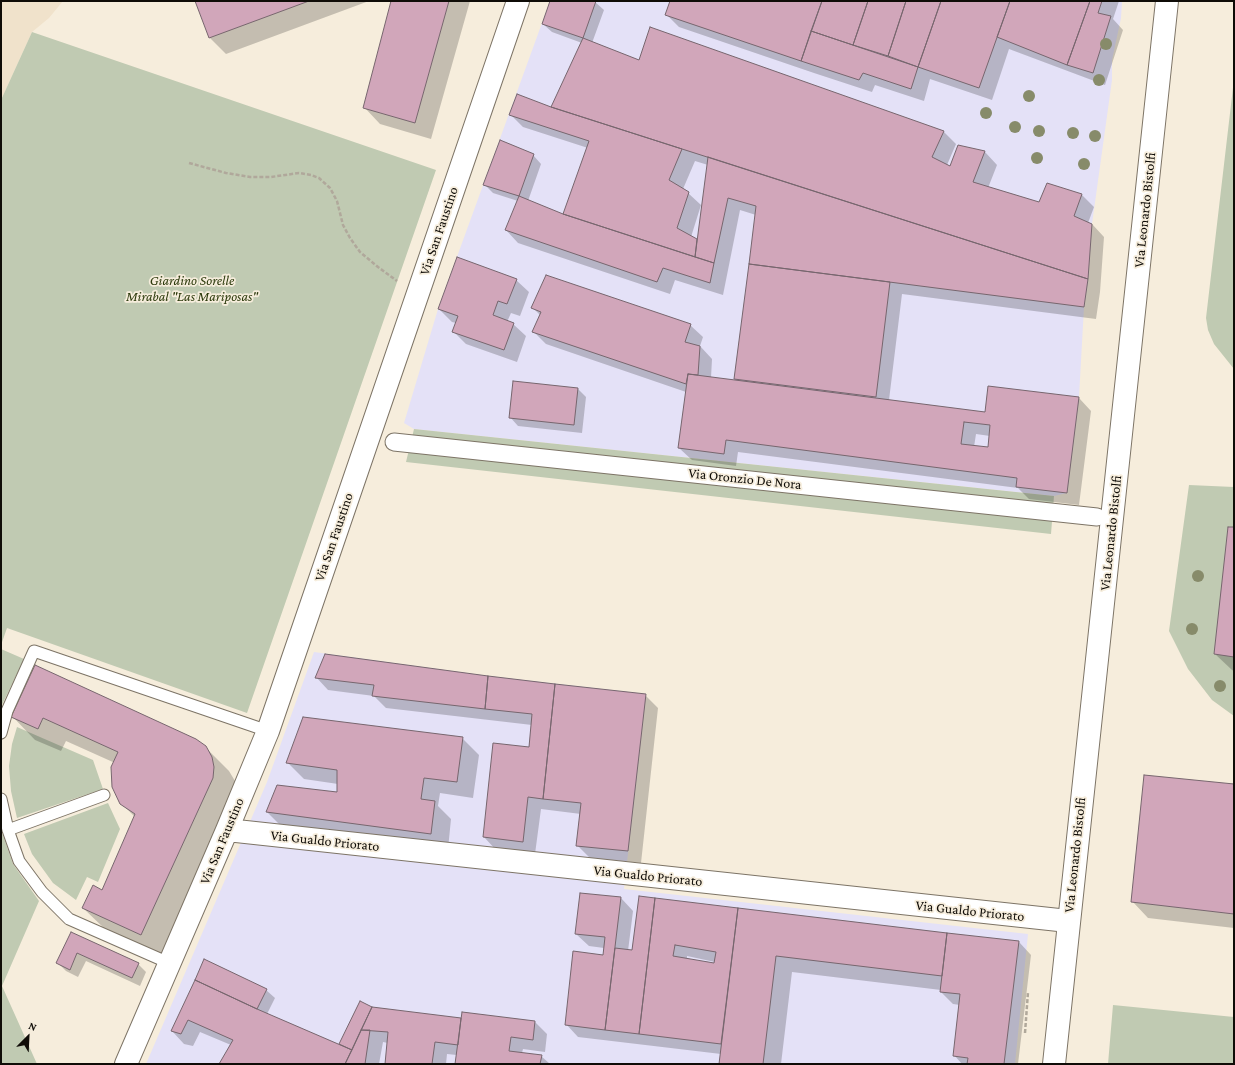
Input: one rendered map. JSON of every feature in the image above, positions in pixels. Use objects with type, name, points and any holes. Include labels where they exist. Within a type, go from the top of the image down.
[{"type":"street","name":"Via San Faustino","points":[[126,1064],[268,731],[518,1]]},
{"type":"street","name":"Via Leonardo Bistolfi","points":[[1054,1064],[1167,1]]},
{"type":"street","name":"Via Oronzio De Nora","points":[[394,442],[1097,517]]},
{"type":"street","name":"Via Gualdo Priorato","points":[[227,830],[1068,921]]},
{"type":"lane","points":[[1,733],[7,711],[34,651],[268,731]]},
{"type":"lane","points":[[8,830],[104,796]]},
{"type":"lane","points":[[1,799],[8,830],[19,861],[42,892],[69,919],[169,963]]},
{"type":"path","points":[[189,163],[226,173],[250,177],[271,177],[299,173],[319,178],[330,188],[346,231],[360,252],[378,267],[403,284]]},
{"type":"path","points":[[1025,1033],[1028,992]]},
{"type":"shaded area","points":[[1,1],[63,1],[49,18],[32,32],[1,100]]},
{"type":"shaded area","points":[[550,1],[1122,1],[1121,18],[1112,60],[1112,80],[1092,224],[1088,279],[1084,307],[1079,397],[1067,493],[1054,496],[414,429],[404,423],[438,309]]},
{"type":"shaded area","points":[[314,652],[488,676],[646,694],[624,889],[1028,934],[1015,1064],[146,1064],[267,782]]},
{"type":"green space","name":"Giardino Sorelle Mirabal \"Las Mariposas\"","points":[[32,32],[436,170],[247,713],[7,628],[1,645],[1,100]]},
{"type":"green space","points":[[1234,79],[1234,369],[1214,344],[1208,330],[1206,318]]},
{"type":"green space","points":[[414,429],[1054,496],[1051,534],[406,462]]},
{"type":"green space","points":[[1189,485],[1234,487],[1234,716],[1212,700],[1188,669],[1169,631]]},
{"type":"green space","points":[[1,649],[24,659],[1,707]]},
{"type":"green space","points":[[17,727],[93,760],[103,789],[17,818],[11,791],[9,766],[12,744]]},
{"type":"green space","points":[[108,803],[120,829],[98,882],[87,877],[76,900],[53,883],[32,854],[24,834]]},
{"type":"green space","points":[[1,830],[13,864],[39,901],[2,986],[37,1064],[1,1064]]},
{"type":"green space","points":[[1113,1005],[1234,1017],[1234,1064],[1108,1064]]},
{"type":"building","points":[[195,1],[309,1],[209,38]]},
{"type":"building","points":[[391,1],[449,1],[415,123],[363,108]]},
{"type":"building","points":[[550,1],[596,1],[583,38],[542,24]]},
{"type":"building","points":[[670,1],[822,1],[801,61],[665,15]]},
{"type":"building","points":[[822,1],[868,1],[853,45],[811,31]]},
{"type":"building","points":[[868,1],[906,1],[888,56],[853,45]]},
{"type":"building","points":[[906,1],[941,1],[918,67],[888,56]]},
{"type":"building","points":[[941,1],[1010,1],[979,88],[918,67]]},
{"type":"building","points":[[1010,1],[1090,1],[1067,65],[997,37]]},
{"type":"building","points":[[1090,1],[1102,1],[1098,13],[1111,16],[1093,73],[1067,65]]},
{"type":"building","points":[[650,27],[944,131],[932,157],[950,166],[958,145],[985,151],[973,182],[1039,202],[1047,183],[1082,194],[1074,216],[1092,224],[1088,279],[551,107],[583,38],[639,60]]},
{"type":"building","points":[[811,31],[918,67],[911,89],[863,73],[859,80],[801,61]]},
{"type":"building","points":[[517,94],[551,107],[682,149],[669,180],[689,192],[677,228],[697,239],[695,257],[563,214],[589,141],[509,115]]},
{"type":"building","points":[[500,140],[534,154],[519,196],[483,185]]},
{"type":"building","points":[[708,157],[1088,279],[1084,307],[749,264],[756,206],[728,198],[714,263],[695,257]]},
{"type":"building","points":[[519,196],[563,214],[714,263],[710,283],[663,268],[657,282],[505,230]]},
{"type":"building","points":[[457,257],[517,279],[507,304],[498,301],[493,315],[514,323],[504,350],[452,332],[458,316],[438,309]]},
{"type":"building","points":[[749,264],[890,282],[876,397],[734,379]]},
{"type":"building","points":[[546,275],[691,324],[685,342],[700,346],[698,375],[688,374],[686,384],[532,332],[541,312],[531,308]]},
{"type":"building","points":[[688,374],[985,412],[988,386],[1079,397],[1067,493],[1016,487],[1017,478],[726,440],[724,454],[678,448]],"holes":[[[964,422],[990,425],[988,447],[961,444]]]},
{"type":"building","points":[[513,381],[578,388],[574,425],[509,418]]},
{"type":"building","points":[[1228,527],[1234,527],[1234,657],[1214,654]]},
{"type":"building","points":[[325,654],[488,676],[485,709],[372,696],[374,685],[315,678]]},
{"type":"building","points":[[35,665],[196,739],[206,746],[212,757],[214,767],[213,778],[141,935],[82,908],[93,885],[102,890],[135,814],[120,804],[112,787],[111,767],[118,752],[43,718],[38,729],[11,717]]},
{"type":"building","points":[[488,676],[555,684],[543,799],[528,797],[523,842],[483,837],[493,743],[529,747],[532,714],[485,709]]},
{"type":"building","points":[[555,684],[646,694],[628,851],[576,846],[581,803],[543,799]]},
{"type":"building","points":[[303,717],[463,737],[457,782],[424,778],[421,799],[435,801],[431,834],[266,812],[277,785],[337,792],[337,770],[286,763]]},
{"type":"building","points":[[1144,775],[1234,784],[1234,914],[1131,902]]},
{"type":"building","points":[[580,893],[621,897],[605,1030],[565,1025],[573,951],[603,955],[605,937],[575,934]]},
{"type":"building","points":[[639,896],[655,898],[639,1034],[605,1030],[615,948],[632,950]]},
{"type":"building","points":[[655,898],[738,908],[721,1044],[639,1034]],"holes":[[[675,945],[716,952],[714,963],[673,956]]]},
{"type":"building","points":[[738,908],[947,933],[942,976],[776,956],[763,1064],[719,1064]]},
{"type":"building","points":[[71,932],[139,963],[132,978],[77,953],[70,970],[56,963]]},
{"type":"building","points":[[947,933],[1019,941],[1004,1064],[967,1064],[968,1058],[953,1056],[960,994],[940,992]]},
{"type":"building","points":[[204,959],[267,989],[257,1009],[195,980]]},
{"type":"building","points":[[195,980],[257,1009],[352,1050],[345,1064],[219,1064],[233,1040],[188,1020],[181,1034],[171,1031]]},
{"type":"building","points":[[360,1001],[372,1007],[352,1050],[339,1044]]},
{"type":"building","points":[[372,1007],[461,1018],[458,1045],[435,1042],[432,1064],[385,1064],[388,1032],[361,1030]]},
{"type":"building","points":[[462,1012],[535,1021],[533,1040],[511,1037],[509,1051],[542,1055],[540,1064],[455,1064]]},
{"type":"building","points":[[361,1030],[370,1030],[365,1064],[345,1064]]}]
